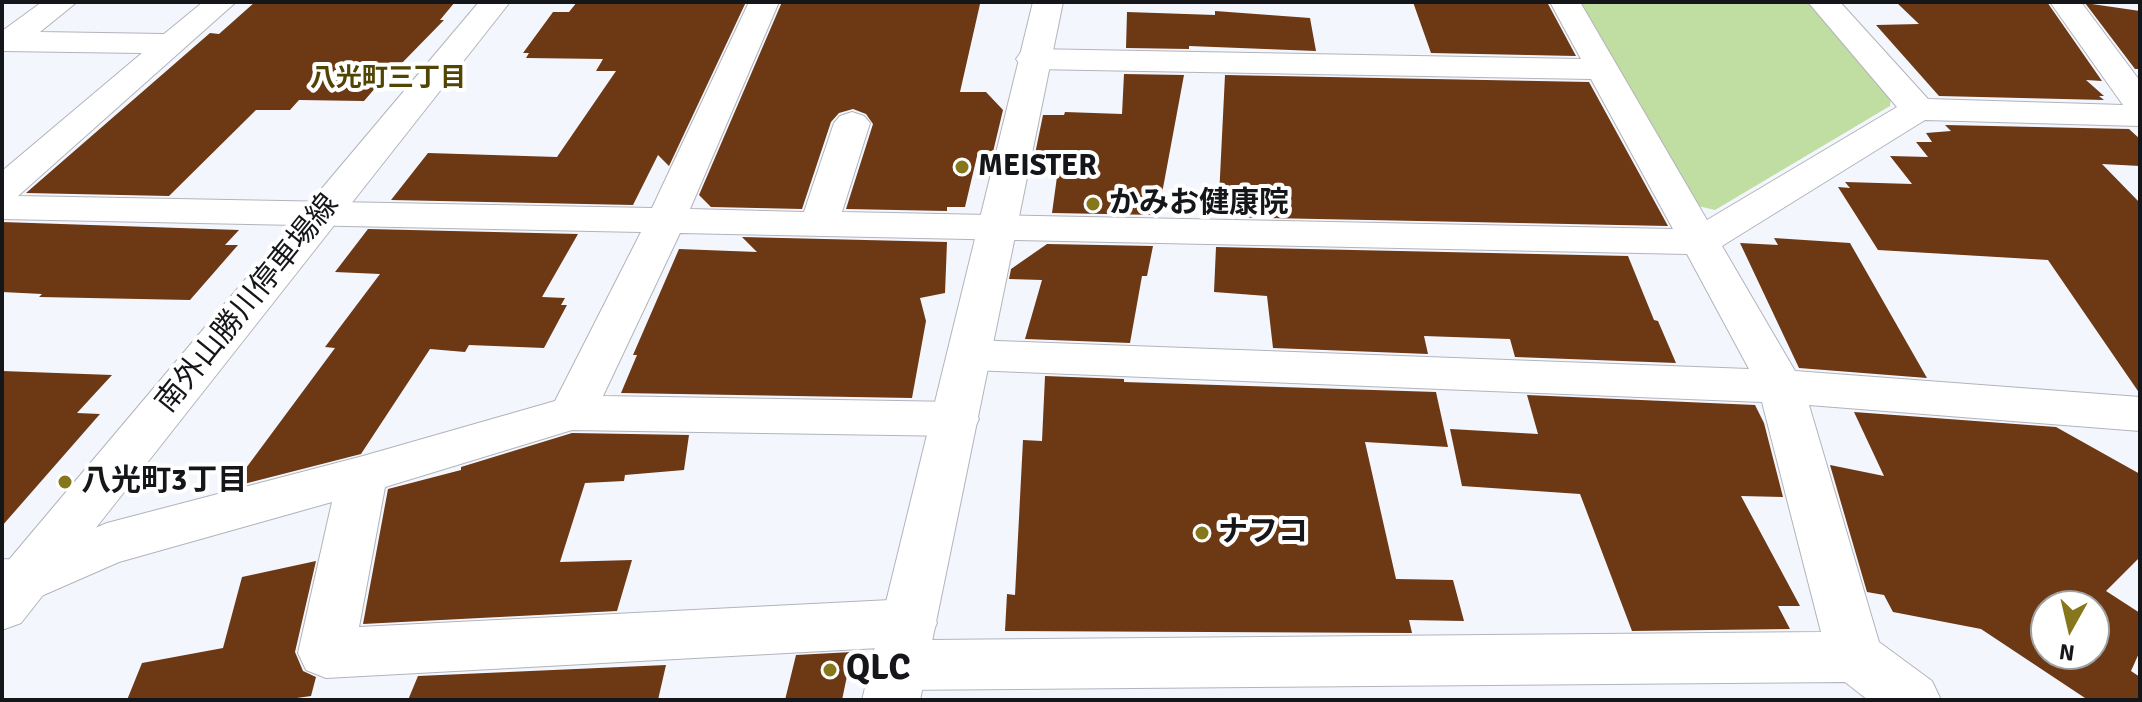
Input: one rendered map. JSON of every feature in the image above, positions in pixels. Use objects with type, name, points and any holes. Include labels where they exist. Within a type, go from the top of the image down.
[{"type":"street","points":[[5,41],[62,2]]},
{"type":"street","points":[[2,190],[221,2]]},
{"type":"street","name":"南外山勝川停車場線","points":[[9,590],[495,2]]},
{"type":"street","points":[[572,413],[666,221],[764,2]]},
{"type":"street","points":[[900,663],[971,355],[1032,59],[1048,2]]},
{"type":"street","points":[[1565,2],[1781,386],[1855,657]]},
{"type":"street","points":[[1823,2],[1918,109]]},
{"type":"street","points":[[2065,2],[2140,105]]},
{"type":"street","points":[[5,41],[170,44]]},
{"type":"street","points":[[1032,59],[1603,69]]},
{"type":"street","points":[[2,207],[1700,242],[1918,109],[2140,116]]},
{"type":"street","points":[[819,224],[852,123]]},
{"type":"street","points":[[971,355],[1781,386],[2140,414]]},
{"type":"street","points":[[9,590],[107,544],[363,475],[572,413],[956,419]]},
{"type":"street","points":[[363,475],[326,653],[900,663],[1855,657],[1912,700]]},
{"type":"green space","points":[[1580,2],[1808,2],[1891,97],[1890,106],[1715,210],[1698,206]]},
{"type":"building","points":[[255,2],[455,2],[440,20],[444,20],[401,64],[396,64],[364,101],[299,100],[290,110],[256,110],[169,196],[26,193],[210,33],[219,34]]},
{"type":"building","points":[[577,2],[746,2],[669,166],[658,155],[633,205],[391,200],[428,153],[557,157],[616,71],[596,71],[603,59],[526,58],[529,53],[523,53],[553,12],[569,12]]},
{"type":"building","points":[[782,2],[980,4],[960,92],[986,92],[1003,110],[993,152],[978,152],[965,207],[947,207],[947,211],[846,209],[873,124],[866,114],[853,109],[839,113],[831,122],[802,209],[711,207],[699,195]]},
{"type":"building","points":[[1413,2],[1547,2],[1576,56],[1431,53]]},
{"type":"building","points":[[1896,2],[2047,2],[2102,81],[2086,80],[2104,96],[2099,96],[2104,100],[1939,96],[1876,25],[1919,24]]},
{"type":"building","points":[[2085,3],[2140,11],[2140,69],[2135,69]]},
{"type":"building","points":[[1215,11],[1310,18],[1316,51],[1189,46],[1189,49],[1126,48],[1127,12],[1215,15]]},
{"type":"building","points":[[1124,74],[1184,75],[1158,215],[1052,213],[1060,155],[1035,154],[1043,115],[1064,115],[1065,112],[1122,114]]},
{"type":"building","points":[[1225,75],[1589,82],[1668,226],[1218,217]]},
{"type":"building","points":[[1945,125],[2129,129],[2140,139],[2140,166],[2102,164],[2140,203],[2140,394],[2048,260],[1878,250],[1838,187],[1850,188],[1845,182],[1912,184],[1890,156],[1928,157],[1916,142],[1932,142],[1926,133],[1951,131]]},
{"type":"building","points":[[2,222],[239,230],[225,245],[238,245],[190,300],[39,297],[42,294],[2,292]]},
{"type":"building","points":[[368,229],[578,234],[542,297],[565,298],[561,305],[567,305],[544,348],[469,345],[465,352],[430,349],[361,454],[232,487],[335,348],[325,347],[380,274],[335,272]]},
{"type":"building","points":[[742,237],[947,242],[945,293],[920,298],[926,321],[912,398],[621,393],[637,355],[633,355],[679,249],[757,252]]},
{"type":"building","points":[[1774,238],[1850,243],[1927,378],[1799,368],[1740,243],[1778,245]]},
{"type":"building","points":[[1047,244],[1153,246],[1147,276],[1142,276],[1130,343],[1025,339],[1042,280],[1009,279],[1011,269]]},
{"type":"building","points":[[1216,247],[1628,256],[1654,320],[1658,321],[1676,363],[1515,357],[1510,339],[1424,336],[1428,354],[1273,348],[1267,296],[1214,292]]},
{"type":"building","points":[[2,371],[112,375],[77,413],[100,414],[2,526]]},
{"type":"building","points":[[1045,376],[1124,379],[1124,382],[1436,392],[1448,447],[1365,442],[1396,579],[1453,580],[1464,621],[1409,620],[1412,633],[1005,631],[1007,594],[1015,595],[1023,440],[1042,441]]},
{"type":"building","points":[[1527,395],[1755,405],[1764,423],[1783,497],[1741,496],[1800,606],[1778,606],[1790,629],[1632,631],[1580,494],[1462,486],[1450,429],[1538,434]]},
{"type":"building","points":[[1854,412],[2056,427],[2140,474],[2140,557],[2107,590],[2030,590],[2030,662],[1981,629],[1893,612],[1884,595],[1867,592],[1830,465],[1884,476]]},
{"type":"building","points":[[572,433],[689,435],[684,470],[625,475],[624,481],[585,483],[560,562],[632,560],[617,611],[363,624],[388,489],[461,470],[461,467]]},
{"type":"building","points":[[316,561],[295,652],[303,671],[316,677],[311,696],[283,700],[127,700],[142,663],[223,648],[242,577]]},
{"type":"building","points":[[2110,594],[2140,613],[2140,651],[2131,671],[2140,677],[2140,700],[2088,700],[2043,670],[2110,670]]},
{"type":"building","points":[[852,652],[842,700],[785,700],[796,655]]},
{"type":"building","points":[[666,665],[658,700],[408,700],[418,676]]},
{"type":"place","name":"MEISTER","points":[[962,167]]},
{"type":"place","name":"かみお健康院","points":[[1093,204]]},
{"type":"place","name":"八光町3丁目","points":[[65,482]]},
{"type":"place","name":"ナフコ","points":[[1202,533]]},
{"type":"place","name":"QLC","points":[[830,670]]},
{"type":"district","name":"八光町三丁目","points":[[388,79]]}]
